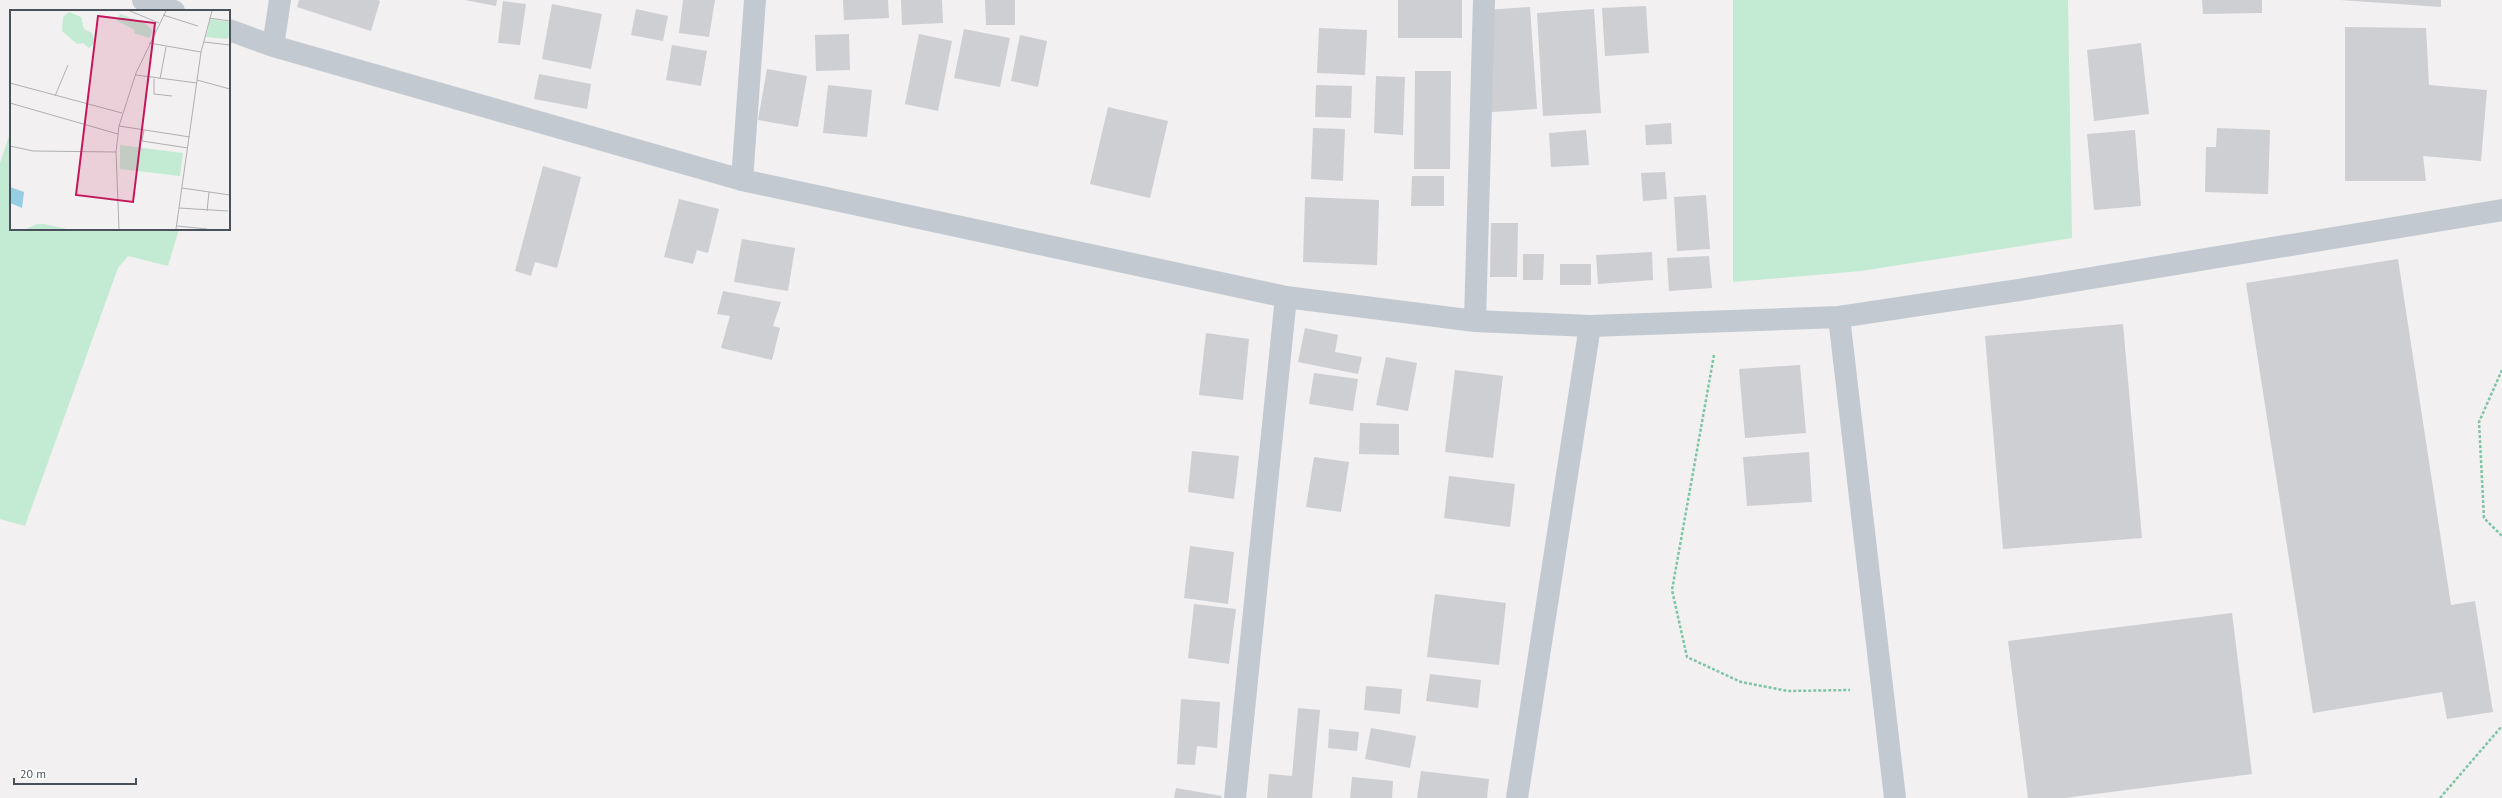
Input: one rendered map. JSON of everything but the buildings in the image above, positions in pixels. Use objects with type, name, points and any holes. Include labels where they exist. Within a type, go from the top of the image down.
[{"type":"street","points":[[143,0],[171,10]]},
{"type":"street","points":[[273,46],[280,0]]},
{"type":"street","points":[[742,180],[755,0]]},
{"type":"street","points":[[1475,321],[1484,0]]},
{"type":"street","points":[[230,30],[273,46],[742,180],[1286,297],[1475,321],[1590,326],[1720,323],[1840,317],[2019,290],[2502,210]]},
{"type":"street","points":[[1235,798],[1286,297]]},
{"type":"street","points":[[1840,317],[1895,798]]},
{"type":"street","points":[[1517,798],[1590,326]]},
{"type":"path","points":[[1720,323],[1672,590],[1687,657],[1741,682],[1788,691],[1883,690]]},
{"type":"path","points":[[2502,370],[2479,422],[2484,518],[2502,536]]},
{"type":"path","points":[[2498,378],[2502,379]]},
{"type":"path","points":[[2440,798],[2502,726]]},
{"type":"green space","points":[[1733,0],[2068,0],[2072,238],[1861,271],[1733,282]]},
{"type":"green space","points":[[10,133],[10,230],[179,230],[168,266],[128,256],[118,268],[25,526],[0,519],[0,163]]}]
